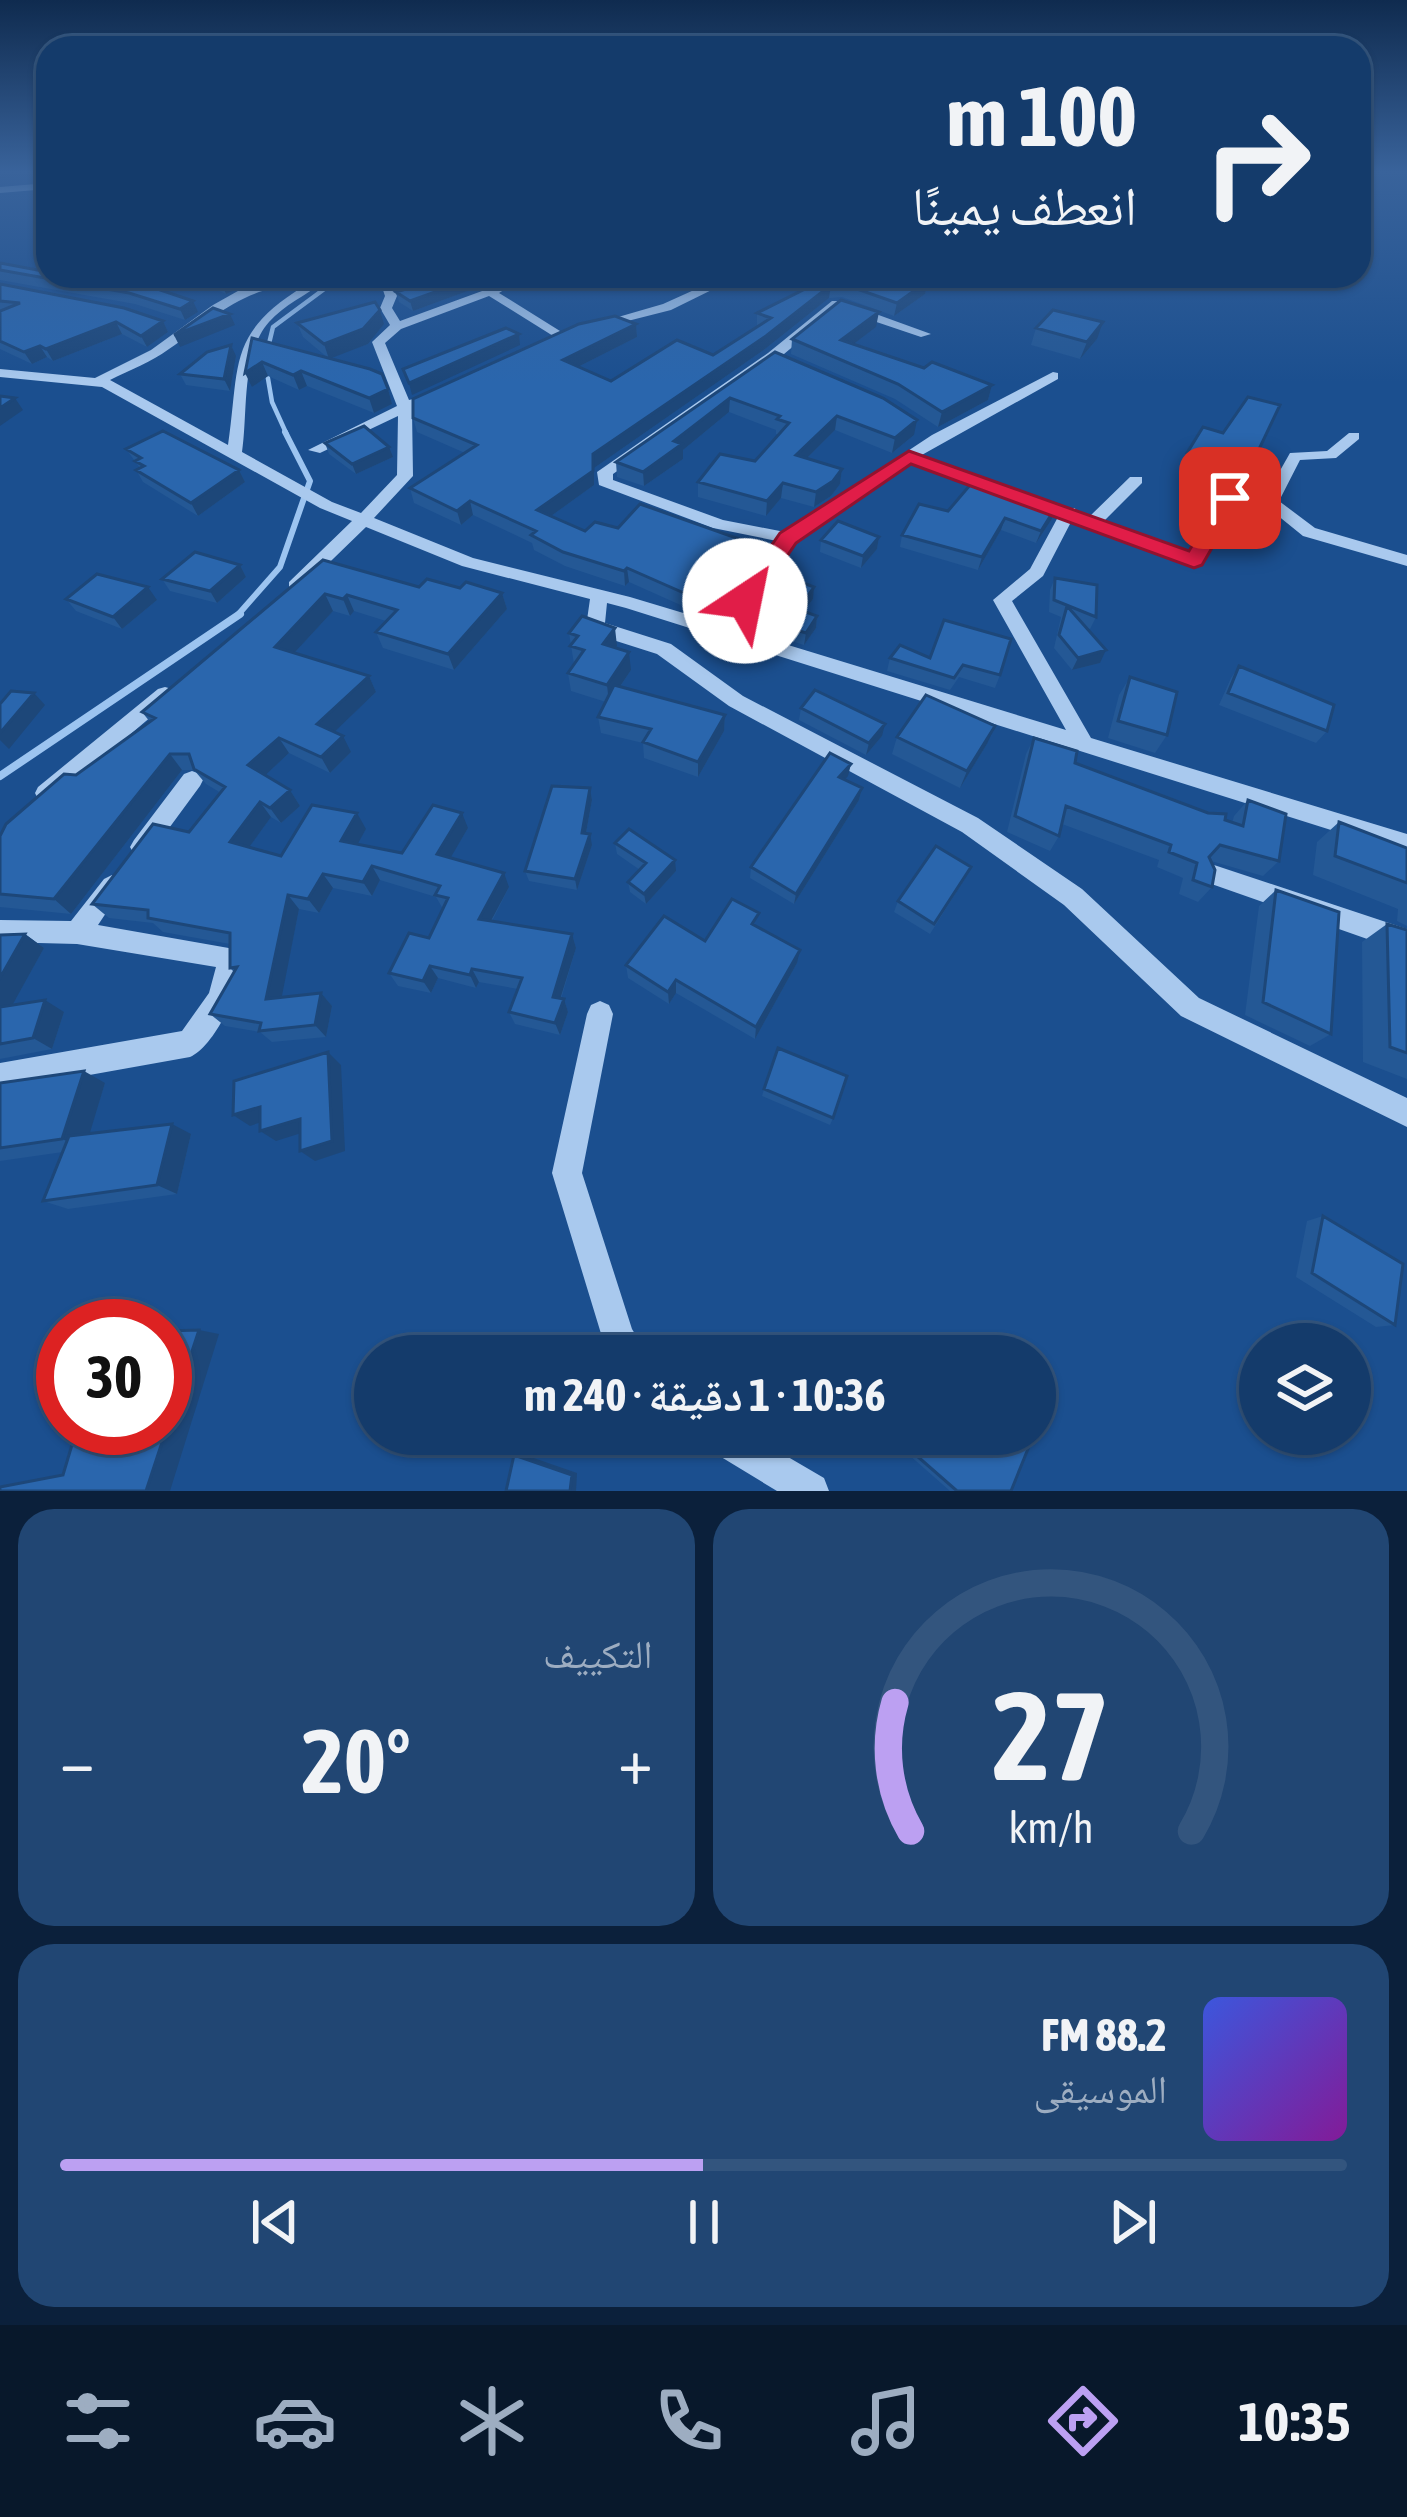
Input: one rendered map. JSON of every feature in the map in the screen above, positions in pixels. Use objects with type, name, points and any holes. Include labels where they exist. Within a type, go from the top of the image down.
[{"type":"street","points":[[96,382],[163,348],[216,306],[253,288]]},
{"type":"street","points":[[234,455],[241,384],[259,327],[309,288]]},
{"type":"street","points":[[389,288],[392,296]]},
{"type":"street","points":[[272,606],[344,536],[364,524],[405,476],[405,407],[378,342],[397,326],[501,288]]},
{"type":"street","points":[[541,346],[562,335],[652,312],[707,288]]},
{"type":"street","points":[[397,326],[386,308],[392,296],[410,291]]},
{"type":"street","points":[[494,294],[562,335]]},
{"type":"street","points":[[788,538],[719,524],[605,482],[604,472],[772,356],[836,304],[925,334]]},
{"type":"street","points":[[169,324],[187,330]]},
{"type":"street","points":[[772,356],[792,364]]},
{"type":"street","points":[[0,373],[96,382],[364,524],[467,562],[724,632],[1407,844]]},
{"type":"street","points":[[724,632],[788,538],[937,438],[1053,376]]},
{"type":"street","points":[[315,450],[440,394]]},
{"type":"street","points":[[921,428],[937,438]]},
{"type":"street","points":[[1270,502],[1294,456],[1331,454],[1354,436]]},
{"type":"street","points":[[909,457],[1194,560],[1230,498],[1270,502],[1309,532],[1407,561]]},
{"type":"street","points":[[1092,523],[1136,480]]},
{"type":"street","points":[[1069,511],[1037,572],[1002,600],[1086,747]]},
{"type":"street","points":[[599,595],[595,627],[664,649],[736,701],[970,825],[1073,897],[1190,1006],[1407,1113]]},
{"type":"street","points":[[36,802],[177,684]]},
{"type":"street","points":[[77,933],[192,780]]},
{"type":"street","points":[[1210,874],[1407,941]]},
{"type":"street","points":[[0,931],[77,933],[231,958],[220,999],[190,1043],[0,1077]]},
{"type":"street","points":[[600,1014],[567,1173],[617,1335]]},
{"type":"street","points":[[750,1455],[811,1491]]},
{"type":"building","points":[[0,263],[36,270],[36,276],[0,270]]},
{"type":"building","points":[[0,284],[124,308],[163,321],[141,336],[116,322],[46,349],[40,346],[24,352],[0,341],[0,311],[20,303],[0,301]]},
{"type":"building","points":[[101,288],[155,288],[193,301],[180,309]]},
{"type":"building","points":[[410,288],[446,288],[410,301],[396,292]]},
{"type":"building","points":[[807,288],[827,288],[766,336],[593,454],[593,471],[537,510],[585,531],[595,522],[618,528],[640,504],[759,546],[742,570],[712,566],[684,593],[627,568],[624,571],[563,552],[531,535],[536,531],[470,501],[457,511],[410,488],[477,445],[413,418],[413,399],[579,324],[615,316],[636,324],[563,360],[611,381],[677,340],[713,355],[771,318],[757,313]]},
{"type":"building","points":[[854,288],[918,288],[897,303]]},
{"type":"building","points":[[841,300],[879,312],[841,340],[924,368],[932,362],[992,385],[942,412],[898,384],[792,339]]},
{"type":"building","points":[[375,302],[380,310],[363,329],[324,344],[297,323]]},
{"type":"building","points":[[213,308],[230,314],[174,335]]},
{"type":"building","points":[[1053,310],[1103,322],[1087,342],[1036,328]]},
{"type":"building","points":[[506,328],[519,334],[409,383],[403,369]]},
{"type":"building","points":[[252,338],[370,369],[382,374],[388,389],[369,398],[301,371],[293,375],[262,362],[245,373]]},
{"type":"building","points":[[231,345],[224,379],[180,374],[207,352]]},
{"type":"building","points":[[775,352],[883,398],[917,420],[895,438],[837,416],[796,455],[842,469],[833,481],[816,492],[783,483],[767,501],[698,482],[720,454],[755,461],[789,423],[730,398],[674,441],[682,444],[643,472],[616,462]]},
{"type":"building","points":[[1248,397],[1280,405],[1252,464],[1241,461],[1224,485],[1196,475],[1206,459],[1187,453],[1203,427],[1223,433]]},
{"type":"building","points":[[364,426],[389,447],[352,464],[325,443]]},
{"type":"building","points":[[163,431],[239,470],[191,503],[136,470],[144,466],[135,461],[141,458],[126,449]]},
{"type":"building","points":[[976,478],[1056,507],[1041,531],[1005,518],[982,557],[902,535],[919,504],[948,511]]},
{"type":"building","points":[[838,521],[879,537],[863,556],[821,540]]},
{"type":"building","points":[[195,552],[240,565],[210,591],[162,579]]},
{"type":"building","points":[[323,560],[419,587],[427,579],[460,588],[466,582],[502,593],[448,654],[376,632],[397,610],[347,595],[343,599],[325,594],[275,647],[369,676],[317,724],[343,736],[321,757],[279,738],[248,765],[290,790],[270,808],[260,802],[230,842],[281,856],[312,805],[357,813],[341,841],[402,853],[433,805],[462,813],[437,854],[504,873],[479,919],[572,934],[553,997],[564,999],[555,1023],[509,1012],[522,978],[472,969],[470,975],[430,966],[423,981],[389,973],[409,933],[429,938],[448,898],[435,895],[440,886],[372,866],[363,882],[323,874],[308,899],[288,895],[266,999],[321,993],[315,1025],[259,1031],[261,1023],[210,1014],[237,967],[230,968],[230,933],[148,918],[148,910],[92,904],[153,824],[189,832],[225,787],[194,769],[189,754],[170,754],[54,899],[0,894],[0,836],[6,824],[64,774],[76,775],[155,718],[142,712]]},
{"type":"building","points":[[97,574],[148,587],[113,617],[66,599]]},
{"type":"building","points":[[779,574],[814,587],[799,608],[763,595]]},
{"type":"building","points":[[1055,578],[1097,585],[1096,617],[1054,600]]},
{"type":"building","points":[[783,604],[817,616],[806,633],[769,622]]},
{"type":"building","points":[[1067,606],[1106,650],[1078,658],[1059,635]]},
{"type":"building","points":[[582,616],[615,628],[603,644],[629,652],[607,685],[568,673],[584,650],[570,646],[578,636],[569,633]]},
{"type":"building","points":[[944,620],[1011,639],[1000,675],[963,665],[954,678],[890,658],[900,645],[930,658]]},
{"type":"building","points":[[1239,666],[1334,705],[1327,731],[1228,693]]},
{"type":"building","points":[[1130,677],[1177,692],[1167,735],[1118,721]]},
{"type":"building","points":[[614,685],[725,715],[698,762],[643,742],[651,729],[598,717]]},
{"type":"building","points":[[815,690],[885,724],[869,743],[801,708]]},
{"type":"building","points":[[11,691],[34,693],[0,733],[0,704]]},
{"type":"building","points":[[926,695],[995,726],[967,771],[897,737]]},
{"type":"building","points":[[1034,738],[1077,751],[1075,763],[1208,813],[1226,814],[1225,820],[1243,826],[1248,800],[1286,814],[1279,861],[1220,845],[1209,857],[1215,870],[1212,887],[1193,880],[1197,863],[1169,852],[1171,845],[1066,806],[1059,836],[1015,816]]},
{"type":"building","points":[[830,753],[851,764],[839,777],[862,788],[796,894],[751,867]]},
{"type":"building","points":[[552,786],[590,788],[582,833],[590,834],[575,879],[525,871]]},
{"type":"building","points":[[1339,822],[1407,848],[1407,883],[1335,856]]},
{"type":"building","points":[[629,829],[675,860],[644,894],[628,882],[646,863],[615,843]]},
{"type":"building","points":[[936,846],[971,867],[934,924],[898,901]]},
{"type":"building","points":[[1276,890],[1339,912],[1331,1034],[1263,1002]]},
{"type":"building","points":[[732,899],[759,913],[752,924],[800,950],[756,1027],[676,980],[668,992],[626,965],[664,916],[705,941]]},
{"type":"building","points":[[1387,924],[1407,930],[1407,1053],[1390,1047]]},
{"type":"building","points":[[25,934],[0,978],[0,935]]},
{"type":"building","points":[[45,1000],[33,1038],[0,1044],[0,1007]]},
{"type":"building","points":[[778,1048],[847,1076],[833,1118],[764,1089]]},
{"type":"building","points":[[328,1052],[332,1141],[300,1151],[300,1119],[260,1131],[260,1107],[233,1115],[234,1081]]},
{"type":"building","points":[[84,1071],[62,1139],[0,1148],[0,1083]]},
{"type":"building","points":[[172,1124],[157,1185],[43,1201],[69,1136]]},
{"type":"building","points":[[1323,1216],[1403,1264],[1395,1325],[1312,1273]]},
{"type":"building","points":[[69,1455],[158,1455],[146,1491],[0,1491],[0,1487],[63,1475]]},
{"type":"building","points":[[514,1455],[572,1475],[570,1491],[506,1491]]},
{"type":"building","points":[[1026,1455],[1011,1491],[957,1491],[917,1456]]},
{"type":"waterway","points":[[267,352],[273,327],[326,288]]},
{"type":"waterway","points":[[266,367],[272,402],[287,435]]},
{"type":"waterway","points":[[237,616],[280,567],[310,481],[285,432]]},
{"type":"waterway","points":[[237,616],[240,614]]},
{"type":"waterway","points":[[0,776],[237,616]]},
{"type":"route","points":[[745,601],[788,538],[909,457],[1194,560],[1230,498]]}]
